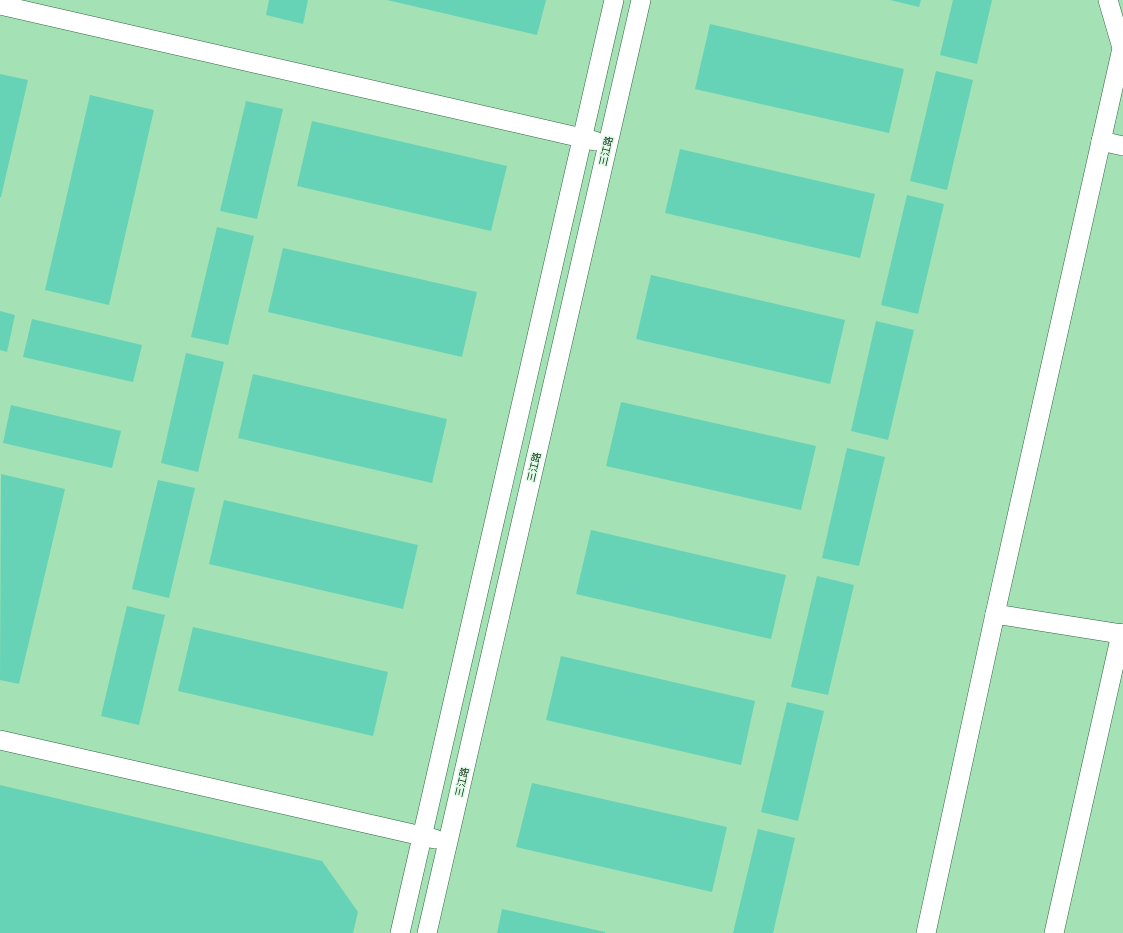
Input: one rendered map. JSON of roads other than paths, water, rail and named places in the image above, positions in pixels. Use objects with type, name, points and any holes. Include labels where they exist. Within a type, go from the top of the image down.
[{"type":"street","points":[[400,933],[614,0]]},
{"type":"street","name":"三江路","points":[[427,933],[641,0]]},
{"type":"street","points":[[926,933],[995,614],[1122,48],[1108,0]]},
{"type":"street","points":[[0,6],[608,144]]},
{"type":"street","points":[[1101,141],[1123,146]]},
{"type":"street","points":[[995,614],[1122,633],[1054,933]]},
{"type":"street","points":[[0,740],[448,842]]}]
